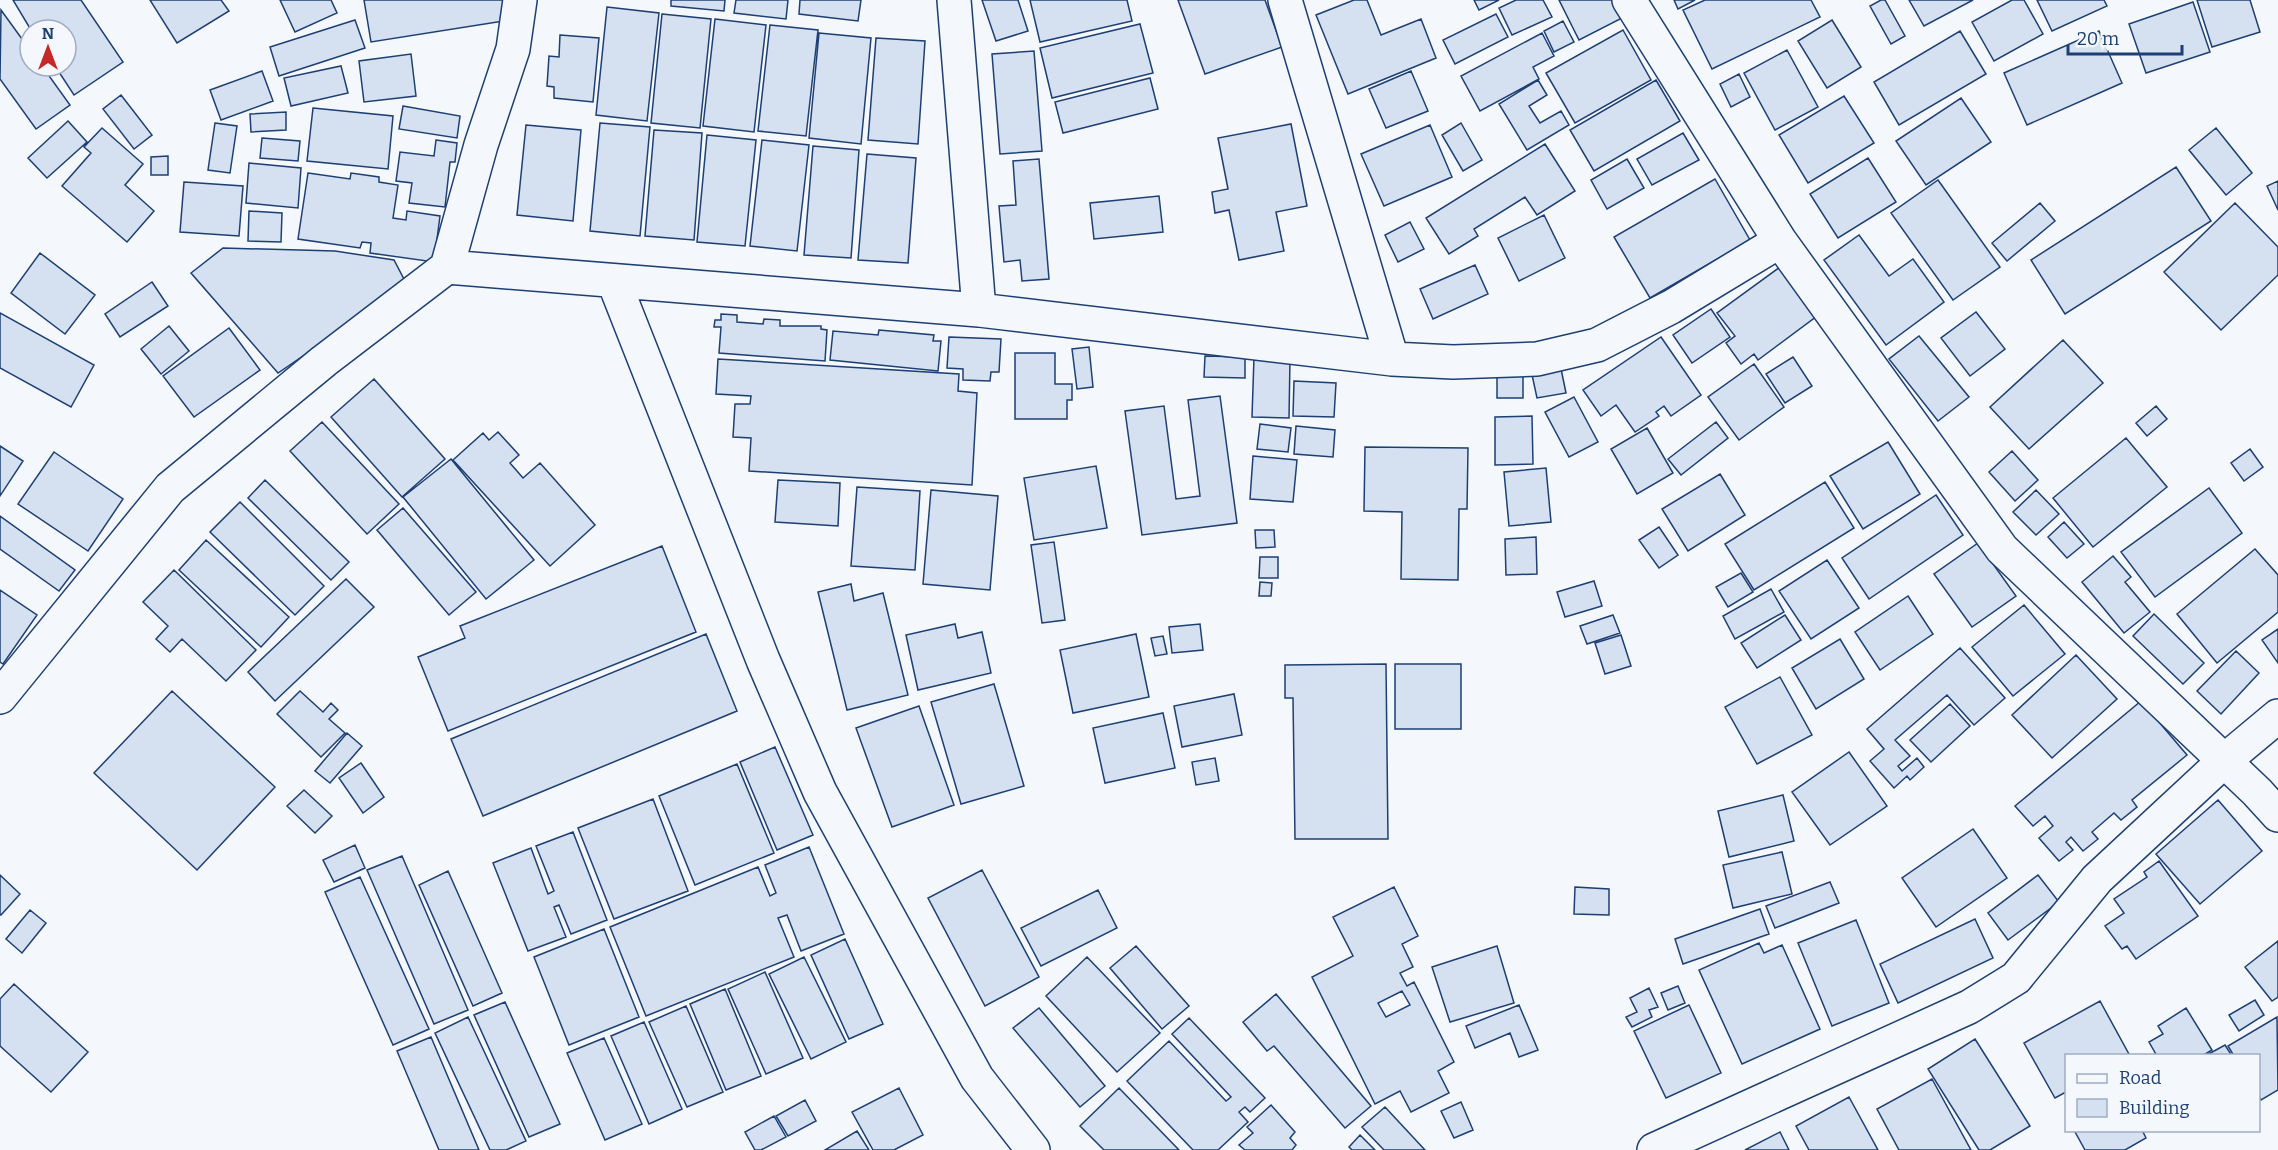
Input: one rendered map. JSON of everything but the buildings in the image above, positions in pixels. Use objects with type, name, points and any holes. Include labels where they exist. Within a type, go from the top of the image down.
[{"type":"street","points":[[0,697],[170,488],[324,361],[447,267],[481,145],[513,49],[520,0]]},
{"type":"street","points":[[954,0],[979,310]]},
{"type":"street","points":[[1285,0],[1392,358]]},
{"type":"street","points":[[1629,0],[1780,241],[2002,549],[2257,792],[2278,815]]},
{"type":"street","points":[[447,267],[979,310],[1392,358],[1453,362],[1537,358],[1597,345],[1671,307],[1780,241]]},
{"type":"street","points":[[614,282],[763,660],[820,792],[977,1078],[1033,1150]]},
{"type":"street","points":[[1654,1150],[1969,1006],[2016,978],[2097,879],[2224,761],[2278,716]]}]
